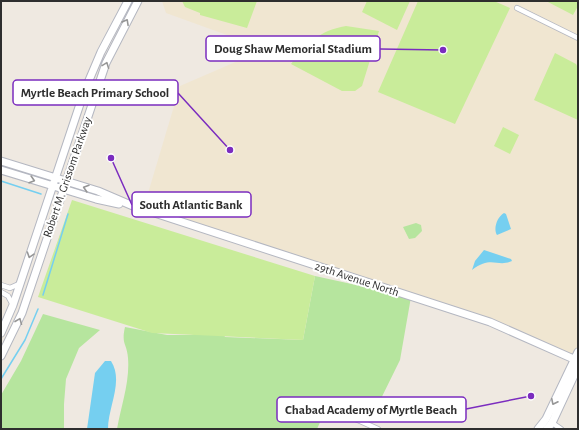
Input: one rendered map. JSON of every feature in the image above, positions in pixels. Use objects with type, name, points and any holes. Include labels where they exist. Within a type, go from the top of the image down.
[{"type":"main road","name":"Robert M. Grissom Parkway","points":[[1,333],[21,283],[57,178],[84,92],[101,52],[128,1]]},
{"type":"main road","name":"Robert M. Grissom Parkway","points":[[1,356],[22,312],[106,63],[138,1]]},
{"type":"main road","name":"29th Avenue North","points":[[1,161],[98,191],[133,206],[490,322],[577,363]]},
{"type":"main road","name":"29th Avenue North","points":[[1,170],[96,199],[133,206]]},
{"type":"main road","points":[[547,429],[549,421],[577,363],[578,352]]},
{"type":"main road","points":[[538,429],[549,421]]},
{"type":"street","points":[[517,8],[578,38]]},
{"type":"street","points":[[1,285],[10,288],[21,283]]},
{"type":"street","points":[[1,292],[8,296],[13,305]]},
{"type":"street","points":[[351,417],[378,429]]},
{"type":"street","points":[[549,421],[561,429]]},
{"type":"shaded area","points":[[162,1],[578,1],[578,352],[574,360],[505,328],[143,210],[180,86],[247,57],[249,43],[166,13]]},
{"type":"green space","points":[[182,1],[257,1],[247,28],[200,15],[200,13],[185,7]]},
{"type":"green space","points":[[367,1],[410,1],[397,30],[362,12]]},
{"type":"green space","points":[[418,1],[494,1],[510,8],[455,124],[378,92]]},
{"type":"green space","points":[[546,1],[578,1],[578,6],[573,15]]},
{"type":"green space","points":[[346,26],[379,31],[362,86],[355,91],[342,91],[291,64],[314,39],[328,31]]},
{"type":"green space","points":[[555,53],[576,64],[578,68],[578,120],[534,100]]},
{"type":"green space","points":[[503,127],[519,135],[510,154],[494,146]]},
{"type":"green space","points":[[72,200],[315,276],[303,340],[152,333],[38,297]]},
{"type":"green space","points":[[416,223],[421,225],[422,231],[415,238],[409,239],[403,227]]},
{"type":"green space","points":[[315,276],[411,297],[400,360],[368,425],[327,407],[317,429],[117,429],[128,376],[128,358],[124,341],[125,327],[167,335],[191,335],[217,327],[221,329],[225,337],[303,340]]},
{"type":"green space","points":[[43,314],[100,330],[79,348],[66,379],[64,429],[1,429],[1,395],[21,361]]},
{"type":"water","points":[[504,213],[506,214],[511,229],[497,235],[495,230],[496,223],[499,217]]},
{"type":"water","points":[[484,250],[511,259],[512,261],[507,263],[489,262],[472,270],[475,261]]},
{"type":"water","points":[[105,361],[111,361],[115,369],[116,377],[116,386],[108,429],[87,429],[95,373]]},
{"type":"waterway","points":[[1,181],[41,194]]},
{"type":"waterway","points":[[43,295],[68,214]]},
{"type":"waterway","points":[[1,379],[25,340],[38,309]]},
{"type":"place","name":"Doug Shaw Memorial Stadium","points":[[443,50]]},
{"type":"place","name":"Myrtle Beach Primary School","points":[[230,150]]},
{"type":"place","name":"South Atlantic Bank","points":[[111,158]]},
{"type":"place","name":"Chabad Academy of Myrtle Beach","points":[[531,396]]}]
